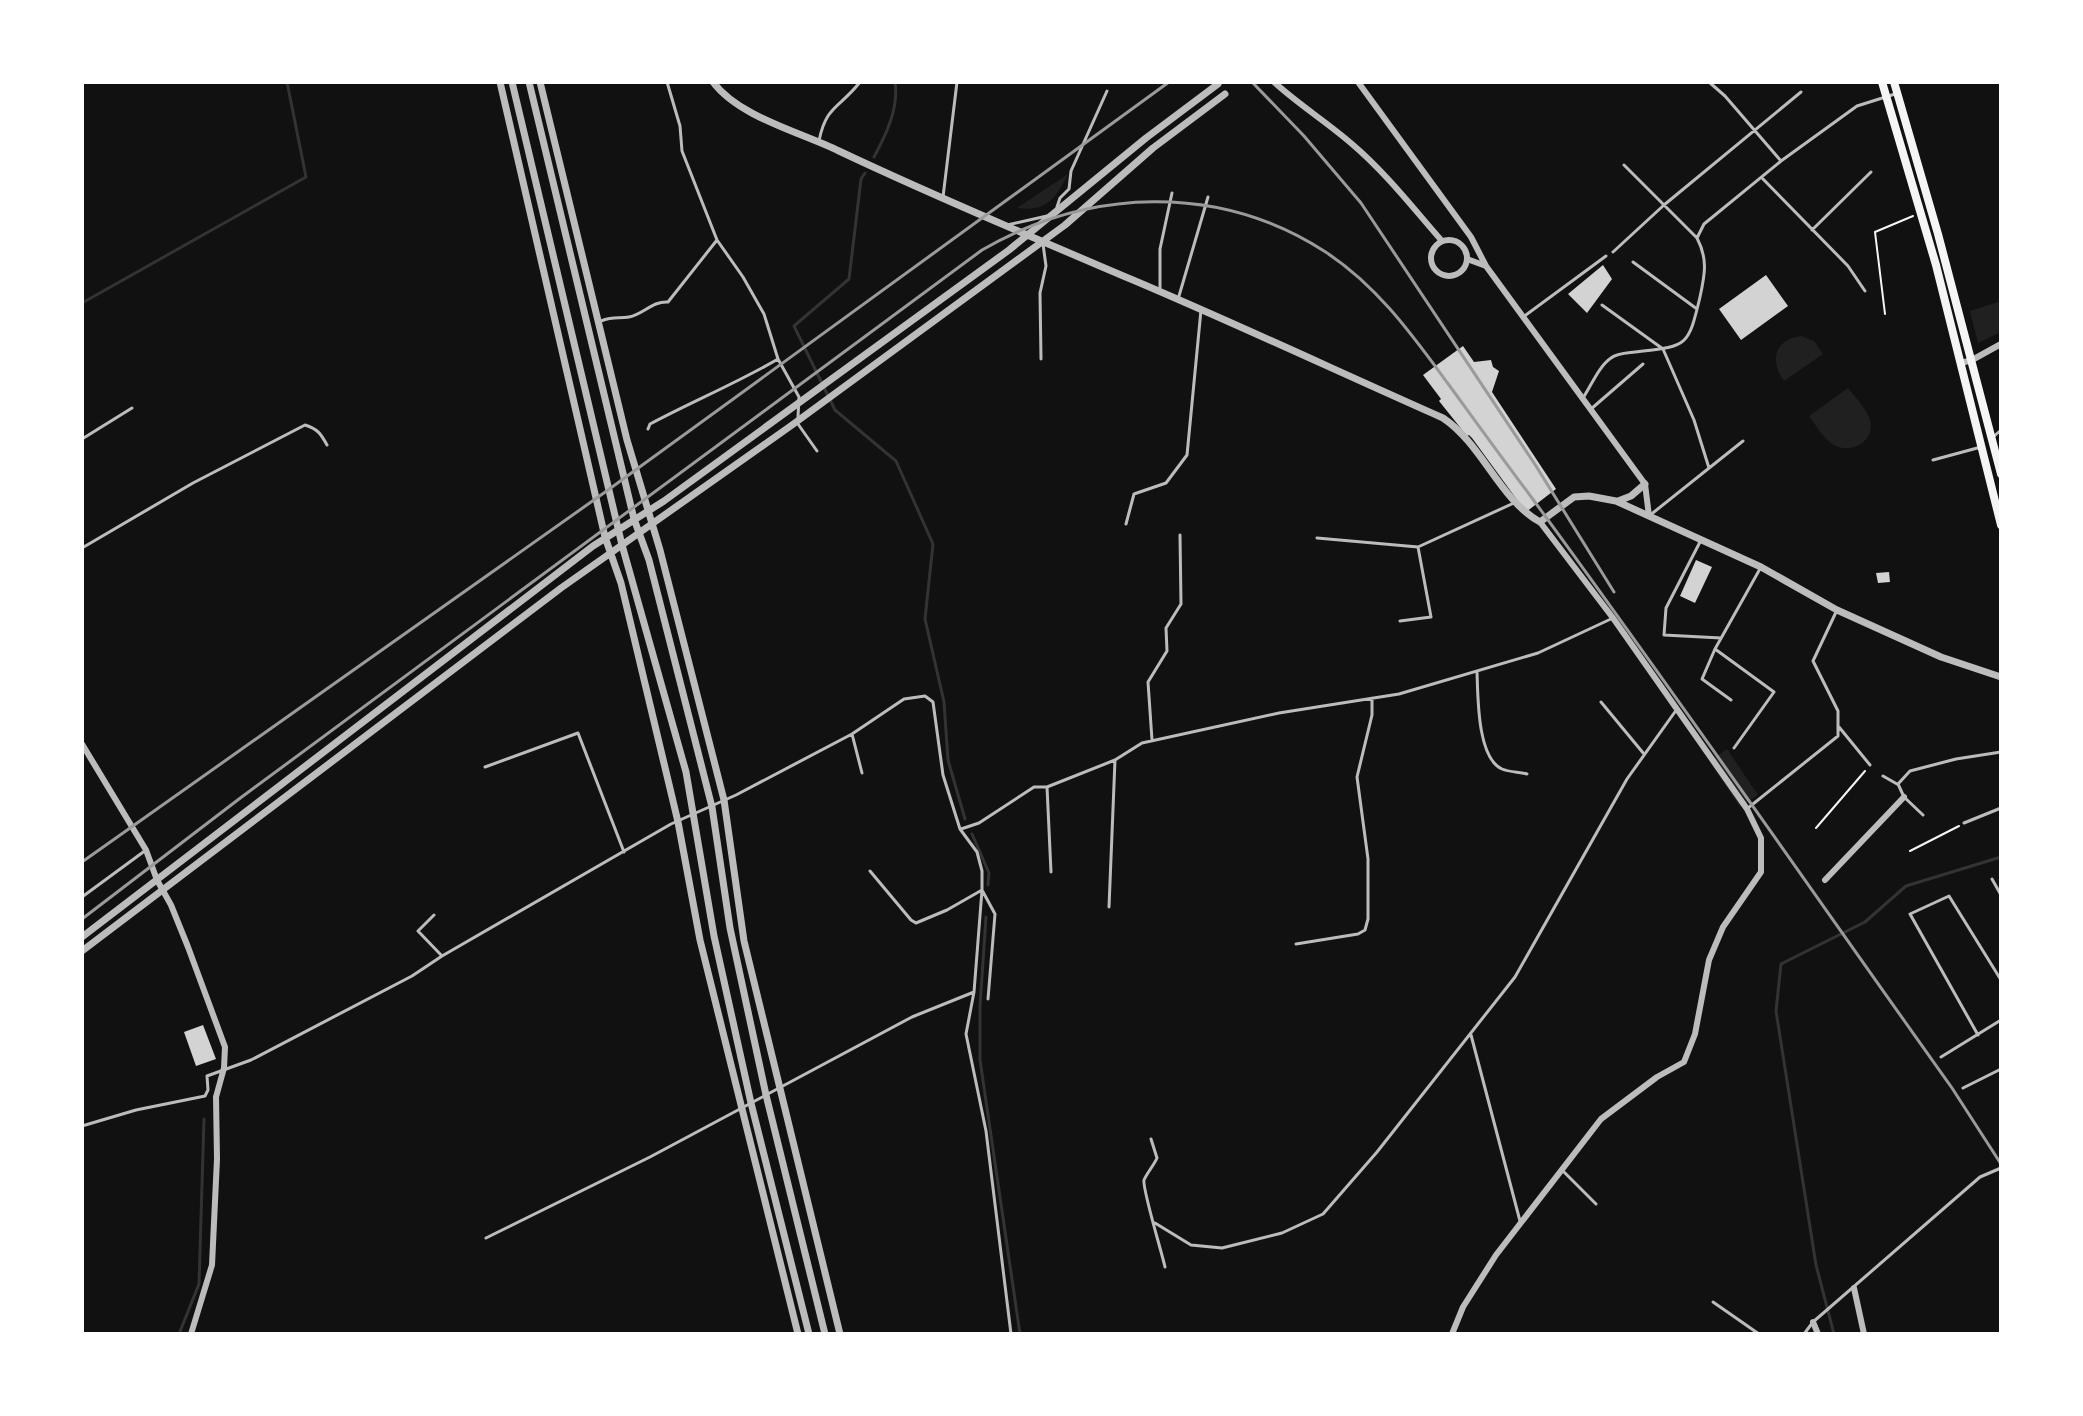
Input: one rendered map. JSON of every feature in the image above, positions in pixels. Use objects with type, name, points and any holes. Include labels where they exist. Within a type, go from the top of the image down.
[{"type":"main road","points":[[1882,82],[1921,212],[2001,525]]},
{"type":"main road","points":[[1894,82],[2001,474]]},
{"type":"street","points":[[500,82],[605,537],[621,583],[678,822],[700,940],[798,1334]]},
{"type":"street","points":[[512,82],[617,528],[695,815],[714,936],[751,1103],[809,1334]]},
{"type":"street","points":[[529,82],[634,519],[712,807],[730,928],[766,1095],[825,1334]]},
{"type":"street","points":[[540,82],[627,440],[660,550],[724,800],[744,941],[840,1334]]},
{"type":"street","points":[[713,82],[739,107],[943,200],[1443,418],[1469,440],[1516,502],[1540,522],[1613,618],[1747,809],[1761,838],[1761,872],[1723,927],[1709,960],[1695,1034],[1684,1062],[1657,1077],[1601,1119],[1496,1255],[1463,1307],[1452,1334]]},
{"type":"street","points":[[1274,82],[1353,145],[1390,180],[1442,241]]},
{"type":"street","points":[[1358,82],[1471,237],[1486,266],[1645,484],[1649,516]]},
{"type":"street","points":[[82,937],[617,528],[647,512],[785,415],[1026,236],[1218,84]]},
{"type":"street","points":[[82,951],[609,553],[792,425],[1042,242],[1153,148],[1225,94]]},
{"type":"street","points":[[1442,241],[1459,243],[1465,250],[1467,259],[1455,275],[1439,273],[1432,264],[1431,253],[1442,241]]},
{"type":"street","points":[[1467,259],[1486,266]]},
{"type":"street","points":[[1961,363],[2001,344]]},
{"type":"street","points":[[616,447],[627,440]]},
{"type":"street","points":[[589,467],[600,459]]},
{"type":"street","points":[[1616,501],[1631,496],[1645,484]]},
{"type":"street","points":[[1540,522],[1574,497],[1589,496],[1616,501],[1761,567],[1837,610],[1941,657],[2001,677]]},
{"type":"street","points":[[82,744],[146,850],[223,1034],[226,1058],[216,1097],[217,1159],[212,1265],[191,1334]]},
{"type":"street","points":[[1825,880],[1904,797]]},
{"type":"street","points":[[1854,1288],[1864,1334]]},
{"type":"street","points":[[1813,1322],[1818,1334]]},
{"type":"lane","points":[[667,82],[680,126],[682,151],[717,240],[764,314],[778,359],[799,397],[798,425],[817,451]]},
{"type":"lane","points":[[819,141],[822,122],[833,106],[851,94],[860,82]]},
{"type":"lane","points":[[943,200],[957,82]]},
{"type":"lane","points":[[1709,82],[1781,161]]},
{"type":"lane","points":[[1004,226],[1055,214],[1060,198],[1069,189],[1071,171],[1107,91]]},
{"type":"lane","points":[[1613,252],[1664,205],[1801,92]]},
{"type":"lane","points":[[1697,238],[1704,224],[1763,179],[1781,161],[1857,106],[1897,93]]},
{"type":"lane","points":[[1583,398],[1612,356],[1663,349],[1688,338],[1697,309],[1705,253],[1697,238],[1624,165]]},
{"type":"lane","points":[[1812,230],[1871,172]]},
{"type":"lane","points":[[1763,179],[1848,266],[1865,291]]},
{"type":"lane","points":[[1160,292],[1160,249],[1172,193]]},
{"type":"lane","points":[[1178,300],[1208,197]]},
{"type":"lane","points":[[598,322],[615,316],[629,317],[658,302],[668,302],[717,240]]},
{"type":"lane","points":[[1041,359],[1040,293],[1046,266],[1042,242]]},
{"type":"lane","points":[[1523,317],[1606,256]]},
{"type":"lane","points":[[1633,262],[1697,309]]},
{"type":"lane","points":[[1602,305],[1663,349],[1694,420],[1709,468]]},
{"type":"lane","points":[[1126,524],[1134,494],[1166,483],[1187,455],[1201,310]]},
{"type":"lane","points":[[648,429],[650,424],[679,408],[778,359]]},
{"type":"lane","points":[[1591,409],[1643,364]]},
{"type":"lane","points":[[82,439],[132,408]]},
{"type":"lane","points":[[82,548],[193,483],[305,425],[315,428],[327,445]]},
{"type":"lane","points":[[1991,439],[2001,430]]},
{"type":"lane","points":[[1649,516],[1743,441]]},
{"type":"lane","points":[[1933,460],[1981,447]]},
{"type":"lane","points":[[1317,538],[1418,547],[1516,502]]},
{"type":"lane","points":[[1152,740],[1148,682],[1167,651],[1166,628],[1181,604],[1180,535]]},
{"type":"lane","points":[[1701,540],[1666,608],[1664,635],[1721,638]]},
{"type":"lane","points":[[1400,621],[1431,617],[1418,547]]},
{"type":"lane","points":[[1731,700],[1702,679],[1715,649],[1761,567]]},
{"type":"lane","points":[[1747,809],[1835,739],[1839,727],[1838,711],[1813,661],[1837,610]]},
{"type":"lane","points":[[960,829],[979,823],[1034,787],[1047,787],[1115,760],[1152,740],[1279,713],[1399,694],[1538,653],[1613,618]]},
{"type":"lane","points":[[1715,649],[1774,692],[1734,748]]},
{"type":"lane","points":[[1477,672],[1483,742],[1487,754],[1501,769],[1527,774]]},
{"type":"lane","points":[[82,1126],[136,1110],[205,1096],[207,1076],[251,1060],[385,990],[678,822],[852,734],[904,699],[925,696],[933,702],[943,775],[960,829],[980,861],[982,890],[974,992],[966,1034],[986,1131],[1011,1334]]},
{"type":"lane","points":[[1296,944],[1358,934],[1365,930],[1368,919],[1368,859],[1357,777],[1372,715],[1372,698]]},
{"type":"lane","points":[[1601,702],[1644,754]]},
{"type":"lane","points":[[1155,1223],[1191,1245],[1222,1248],[1282,1233],[1323,1214],[1377,1152],[1515,977],[1627,779],[1677,709]]},
{"type":"lane","points":[[1839,727],[1870,765]]},
{"type":"lane","points":[[485,767],[578,733],[624,852]]},
{"type":"lane","points":[[852,734],[862,773]]},
{"type":"lane","points":[[1898,784],[1910,771],[2001,752]]},
{"type":"lane","points":[[1109,907],[1115,760]]},
{"type":"lane","points":[[1883,776],[1898,784],[1904,797],[1923,815]]},
{"type":"lane","points":[[1047,787],[1051,872]]},
{"type":"lane","points":[[1964,823],[2001,808]]},
{"type":"lane","points":[[82,897],[146,850]]},
{"type":"lane","points":[[870,871],[916,923],[982,890]]},
{"type":"lane","points":[[1992,879],[2001,895]]},
{"type":"lane","points":[[982,890],[987,902],[993,905],[995,914],[988,999]]},
{"type":"lane","points":[[1978,1035],[1910,914],[1949,896],[2001,980]]},
{"type":"lane","points":[[434,915],[418,931],[442,956]]},
{"type":"lane","points":[[486,1238],[741,1109],[912,1017],[974,992]]},
{"type":"lane","points":[[1941,1057],[2001,1020]]},
{"type":"lane","points":[[1471,1035],[1521,1225]]},
{"type":"lane","points":[[1963,1088],[2001,1069]]},
{"type":"lane","points":[[1151,1139],[1157,1158],[1144,1180],[1144,1192],[1165,1267]]},
{"type":"lane","points":[[1804,1334],[1813,1322],[1980,1177],[2001,1168]]},
{"type":"lane","points":[[1563,1171],[1596,1204]]},
{"type":"lane","points":[[1713,1302],[1759,1334]]},
{"type":"path","points":[[1885,314],[1875,232],[1921,212]]},
{"type":"path","points":[[1816,828],[1870,765]]},
{"type":"path","points":[[1910,851],[1964,823]]},
{"type":"shaded area","points":[[1068,174],[1054,197],[1043,206],[1017,208]]},
{"type":"shaded area","points":[[2001,301],[2001,332],[1978,343],[1970,311]]},
{"type":"shaded area","points":[[1801,336],[1814,341],[1823,354],[1784,381],[1777,366],[1777,352],[1785,341]]},
{"type":"shaded area","points":[[1848,388],[1866,412],[1871,428],[1861,444],[1841,448],[1823,436],[1809,416]]},
{"type":"shaded area","points":[[1727,749],[1758,795],[1740,807],[1709,761]]},
{"type":"building","points":[[1603,265],[1612,279],[1587,313],[1568,294]]},
{"type":"building","points":[[1766,275],[1788,306],[1741,340],[1719,309]]},
{"type":"building","points":[[1463,346],[1474,362],[1491,360],[1493,367],[1499,371],[1492,392],[1556,489],[1526,512],[1472,438],[1467,436],[1439,401],[1441,399],[1423,375]]},
{"type":"building","points":[[1696,560],[1712,567],[1695,603],[1680,596]]},
{"type":"building","points":[[1889,572],[1890,582],[1878,583],[1876,573]]},
{"type":"building","points":[[203,1025],[216,1059],[196,1066],[184,1032]]},
{"type":"waterway","points":[[82,303],[306,177],[287,82]]},
{"type":"waterway","points":[[874,157],[893,111],[895,82]]},
{"type":"waterway","points":[[865,173],[861,179],[849,279],[794,326],[835,410],[896,461],[933,544],[925,619],[944,702],[948,760],[965,819]]},
{"type":"waterway","points":[[972,834],[989,873],[988,885]]},
{"type":"waterway","points":[[1834,1334],[1816,1265],[1776,1011],[1781,964],[1865,922],[1906,886],[2001,857]]},
{"type":"waterway","points":[[986,917],[980,1060],[1020,1334]]},
{"type":"waterway","points":[[179,1334],[199,1284],[204,1119]]},
{"type":"railway","points":[[82,862],[608,490],[1169,82]]},
{"type":"railway","points":[[1252,82],[1304,136],[1361,203],[1536,466],[1614,592]]},
{"type":"railway","points":[[82,919],[239,799],[982,250],[1023,229],[1066,214],[1109,205],[1153,202],[1197,204],[1241,213],[1283,229],[1324,251],[1361,279],[1393,312],[1636,642],[1952,1088],[2001,1164]]}]
